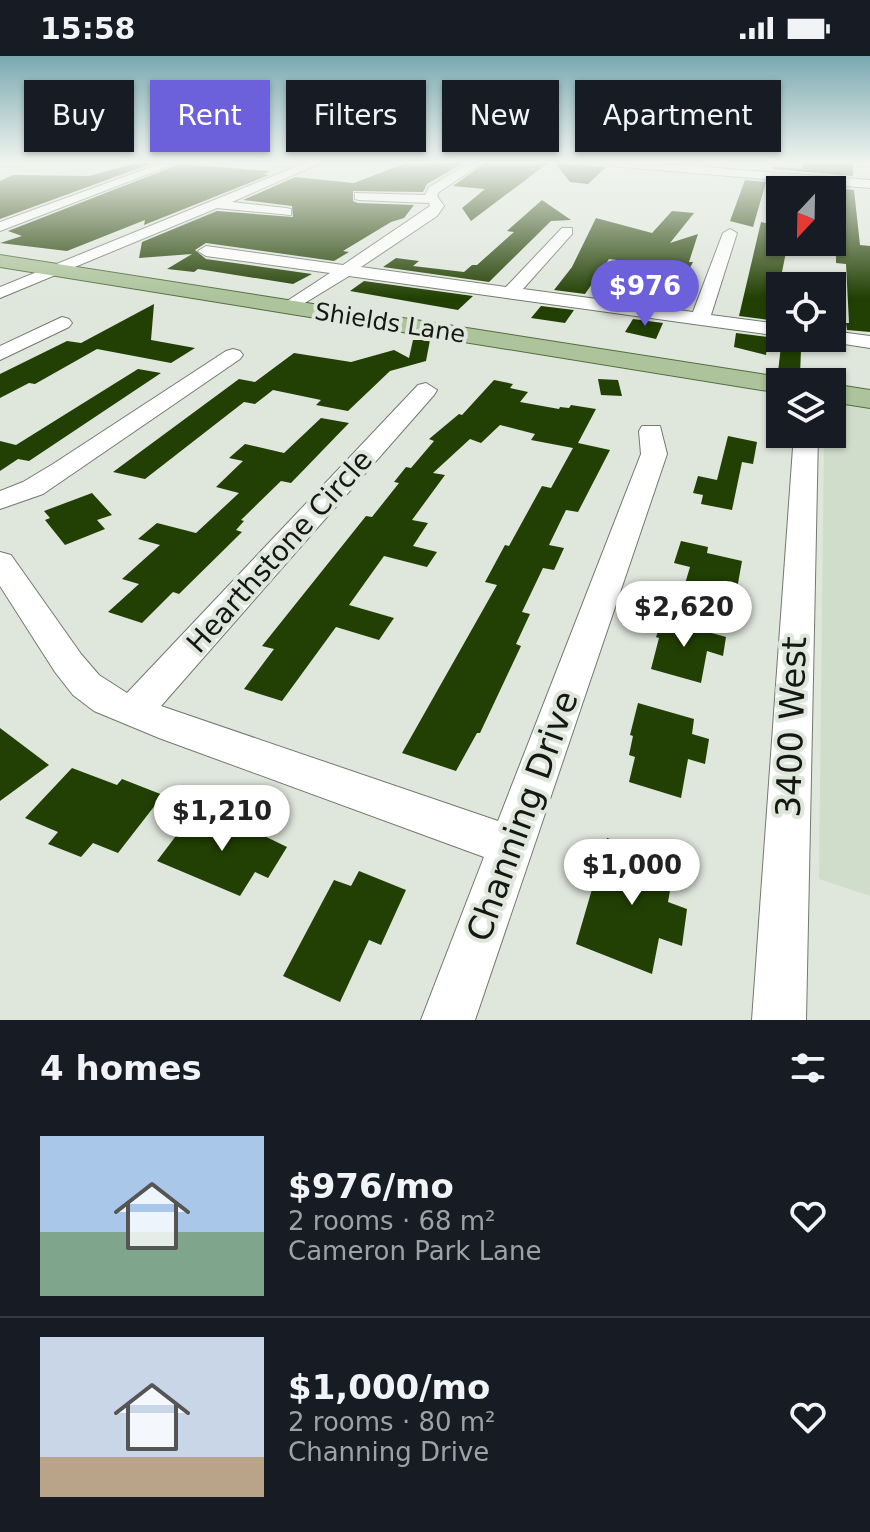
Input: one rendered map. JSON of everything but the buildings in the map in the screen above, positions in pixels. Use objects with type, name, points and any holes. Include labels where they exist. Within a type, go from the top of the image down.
[{"type":"main road","name":"Shields Lane","points":[[0,261],[766,383]]},
{"type":"main road","points":[[846,395],[870,399]]},
{"type":"street","points":[[0,227],[51,208]]},
{"type":"street","points":[[0,293],[205,208]]},
{"type":"street","points":[[250,208],[286,212]]},
{"type":"street","points":[[290,307],[436,208]]},
{"type":"street","points":[[510,293],[567,231]]},
{"type":"street","points":[[700,319],[730,233]]},
{"type":"street","points":[[206,251],[766,328]]},
{"type":"street","points":[[0,354],[62,323]]},
{"type":"street","points":[[846,339],[870,342]]},
{"type":"street","points":[[0,501],[49,479],[233,355]]},
{"type":"street","name":"Hearthstone Circle","points":[[133,712],[426,390]]},
{"type":"street","name":"Channing Drive","points":[[448,1020],[654,454],[651,431]]},
{"type":"street","name":"3400 West","points":[[779,1020],[805,448]]},
{"type":"street","points":[[0,562],[86,685],[108,701],[511,846]]},
{"type":"shaded area","points":[[846,403],[870,406],[870,896],[819,879],[824,448],[846,448]]}]
